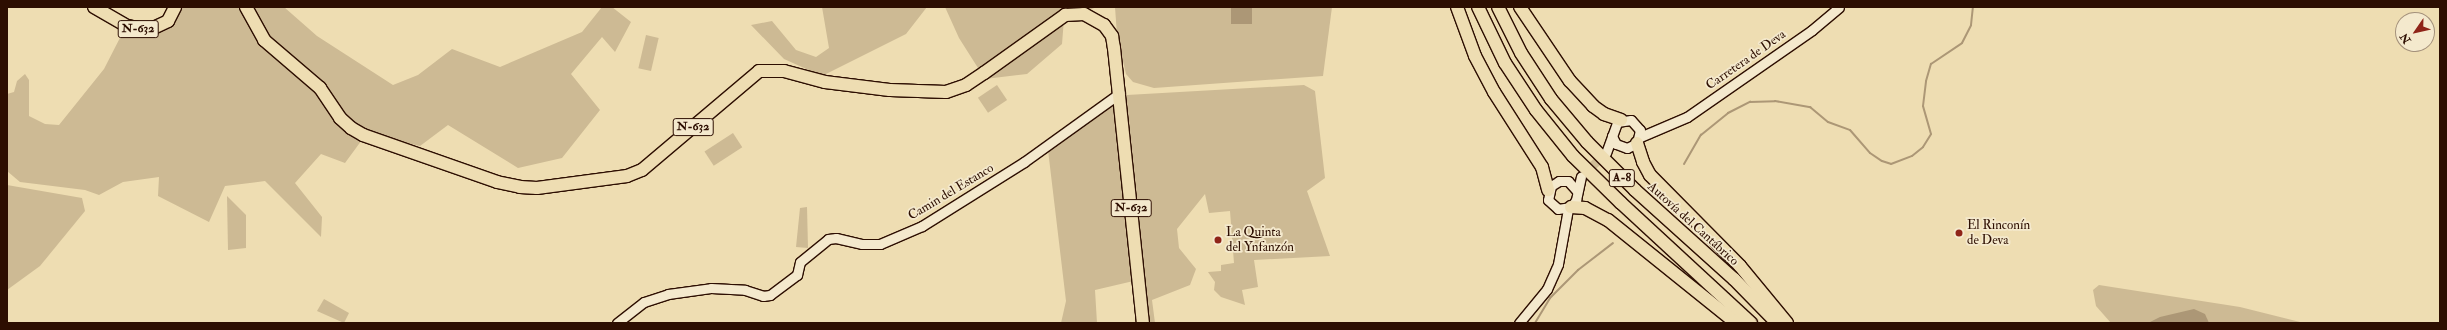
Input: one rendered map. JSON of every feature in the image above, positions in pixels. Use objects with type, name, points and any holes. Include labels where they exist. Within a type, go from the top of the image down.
[{"type":"highway","name":"N-632","points":[[94,7],[127,26],[149,30],[168,21],[175,7]]},
{"type":"highway","name":"N-632","points":[[246,7],[264,40],[320,88],[340,118],[351,128],[363,135],[497,182],[520,187],[592,181],[627,176],[642,170],[759,71],[784,71],[825,82],[890,90],[946,92],[966,85],[1056,20],[1075,13],[1094,18],[1104,25],[1112,36],[1120,94],[1143,323]]},
{"type":"highway","points":[[1457,7],[1475,56],[1494,92],[1542,167],[1548,190]]},
{"type":"highway","name":"A-8","points":[[1478,7],[1505,63],[1536,110],[1573,156],[1751,323]]},
{"type":"highway","name":"Autovía del Cantábrico","points":[[1498,7],[1521,53],[1551,99],[1587,142],[1635,190],[1734,279],[1777,323]]},
{"type":"highway","points":[[1520,7],[1570,81],[1593,106],[1604,114],[1620,120]]},
{"type":"highway","points":[[1638,140],[1643,162],[1650,175],[1740,266],[1787,323]]},
{"type":"highway","points":[[1570,208],[1585,208],[1608,220],[1736,323]]},
{"type":"street","name":"Carretera de Deva","points":[[1638,140],[1687,118],[1812,30],[1839,7]]},
{"type":"street","name":"Camin del Estanco","points":[[617,323],[644,302],[668,294],[711,288],[745,290],[763,296],[770,295],[796,275],[800,262],[828,239],[836,238],[862,244],[880,244],[922,226],[1024,162],[1120,94]]},
{"type":"street","points":[[1620,120],[1631,120],[1637,124],[1638,140],[1627,148],[1621,147],[1606,153],[1614,126],[1620,120]]},
{"type":"street","name":"Carretera de Deva","points":[[1637,124],[1645,128],[1662,128]]},
{"type":"street","points":[[1612,136],[1621,147]]},
{"type":"street","points":[[1519,323],[1547,289],[1558,264],[1563,228],[1570,208],[1576,200],[1577,192],[1568,182],[1554,183],[1548,190],[1548,200],[1554,207],[1563,228]]},
{"type":"street","points":[[1554,207],[1570,208]]},
{"type":"shaded area","points":[[182,7],[284,7],[317,36],[393,85],[418,75],[452,49],[500,67],[582,32],[602,7],[612,7],[631,22],[615,52],[602,37],[571,74],[600,110],[562,158],[518,168],[448,125],[420,146],[367,133],[345,163],[321,154],[295,183],[322,217],[321,237],[265,181],[225,186],[209,222],[158,196],[159,177],[123,182],[99,195],[85,190],[20,182],[7,171],[7,94],[14,92],[17,81],[25,74],[29,80],[29,116],[45,124],[59,125],[104,69],[124,30],[150,36],[164,31]]},
{"type":"shaded area","points":[[822,7],[927,7],[906,34],[822,76],[784,59],[751,25],[772,21],[796,50],[816,57],[829,48]]},
{"type":"shaded area","points":[[945,7],[1097,7],[1064,19],[1062,44],[1027,74],[985,79],[959,38]]},
{"type":"shaded area","points":[[1115,7],[1332,7],[1323,76],[1154,88],[1133,82],[1126,74],[1117,35]]},
{"type":"shaded area","points":[[1231,7],[1252,7],[1252,24],[1231,24]]},
{"type":"shaded area","points":[[646,35],[659,38],[651,71],[638,68]]},
{"type":"shaded area","points":[[997,85],[1007,100],[988,113],[978,98]]},
{"type":"shaded area","points":[[1304,85],[1315,91],[1325,178],[1307,191],[1330,256],[1254,260],[1258,287],[1242,290],[1245,305],[1221,297],[1214,290],[1215,282],[1208,272],[1221,271],[1221,265],[1234,263],[1230,211],[1209,213],[1205,194],[1177,229],[1179,248],[1196,269],[1190,285],[1152,300],[1155,323],[1149,323],[1142,279],[1095,290],[1097,323],[1061,323],[1066,301],[1048,150],[1127,95]]},
{"type":"shaded area","points":[[733,133],[742,147],[714,166],[704,152]]},
{"type":"shaded area","points":[[7,185],[82,198],[85,211],[40,266],[7,290]]},
{"type":"shaded area","points":[[227,196],[246,215],[246,248],[228,250]]},
{"type":"shaded area","points":[[807,207],[808,248],[796,247],[800,208]]},
{"type":"shaded area","points":[[2099,285],[2240,307],[2304,323],[2111,323],[2096,306],[2093,290]]},
{"type":"shaded area","points":[[324,299],[349,313],[344,323],[317,311]]},
{"type":"shaded area","points":[[2194,309],[2205,314],[2209,323],[2148,323],[2160,317]]},
{"type":"waterway","points":[[1684,164],[1701,135],[1728,113],[1750,102],[1775,101],[1810,107],[1828,122],[1850,130],[1870,153],[1882,161],[1891,164],[1912,156],[1923,147],[1931,134],[1923,106],[1926,81],[1931,64],[1962,43],[1971,25],[1973,7]]},
{"type":"waterway","points":[[1535,323],[1550,298],[1578,270],[1613,243]]},
{"type":"tunnel","points":[[1583,174],[1606,153]]},
{"type":"place","name":"El Rinconín de Deva","points":[[1959,233]]},
{"type":"place","name":"La Quinta del Ynfanzón","points":[[1218,240]]}]
